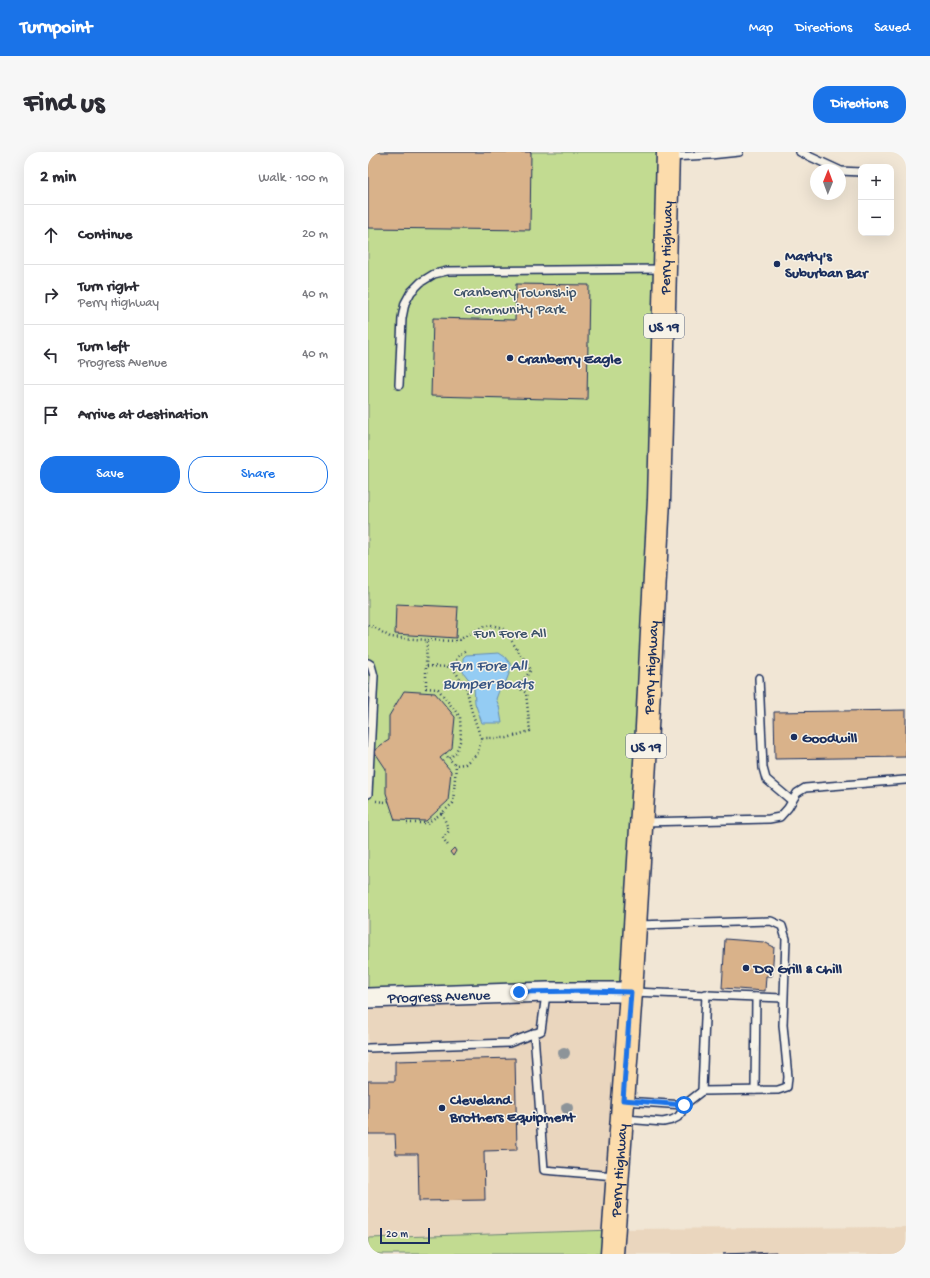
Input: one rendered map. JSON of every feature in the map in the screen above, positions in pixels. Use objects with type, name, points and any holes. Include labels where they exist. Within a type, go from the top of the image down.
[{"type":"main road","name":"Perry Highway","points":[[612,1254],[631,992],[659,500],[668,155]]},
{"type":"street","name":"Progress Avenue","points":[[368,998],[547,992],[631,992]]},
{"type":"lane","points":[[668,155],[710,156],[739,152]]},
{"type":"lane","points":[[800,152],[826,164]]},
{"type":"lane","points":[[846,171],[858,172]]},
{"type":"lane","points":[[400,385],[402,318],[405,303],[411,292],[421,282],[434,274],[447,271],[666,269]]},
{"type":"lane","points":[[368,663],[371,665],[374,676],[368,794]]},
{"type":"lane","points":[[759,678],[762,768],[766,778],[792,801]]},
{"type":"lane","points":[[641,822],[769,820],[780,817],[796,793],[805,788],[905,780]]},
{"type":"lane","points":[[622,1110],[661,1122],[667,1121],[678,1117],[684,1105],[702,1091],[778,1090],[787,1087],[788,1077],[783,1025],[786,939],[782,926],[771,921],[635,925]]},
{"type":"lane","points":[[368,1048],[509,1043],[541,1031],[547,992]]},
{"type":"lane","points":[[631,992],[783,998]]},
{"type":"lane","points":[[702,1091],[706,994]]},
{"type":"lane","points":[[755,1090],[756,997]]},
{"type":"lane","points":[[534,1033],[544,1170],[618,1176]]},
{"type":"lane","points":[[622,1110],[684,1105]]},
{"type":"path","points":[[368,625],[390,637],[457,641],[482,627],[491,625],[503,628],[531,670],[518,688],[526,694],[530,731],[507,738],[481,738]]},
{"type":"path","points":[[427,640],[426,688],[438,689],[460,717],[460,739],[456,752],[449,759]]},
{"type":"path","points":[[452,667],[460,655],[466,650]]},
{"type":"path","points":[[426,666],[452,667]]},
{"type":"path","points":[[446,754],[456,765],[465,764],[478,753],[481,738],[472,712],[466,687],[452,667]]},
{"type":"path","points":[[407,823],[427,823],[442,814],[453,803],[456,765]]},
{"type":"path","points":[[442,814],[449,831],[443,838],[449,847]]},
{"type":"shaded area","points":[[631,992],[614,1229],[906,1227],[906,1254],[612,1254],[614,1230],[368,1238],[368,998]]},
{"type":"green space","points":[[368,152],[665,152],[631,992],[368,998]]},
{"type":"green space","points":[[614,1230],[612,1254],[368,1254],[368,1238]]},
{"type":"water","name":"Fun Fore All Bumper Boats","points":[[499,653],[505,657],[512,666],[503,689],[500,688],[496,699],[499,706],[502,723],[482,723],[475,703],[474,686],[463,672],[463,658],[466,655]]},
{"type":"building","points":[[368,152],[531,152],[530,230],[368,228]]},
{"type":"building","name":"Cranberry Eagle","points":[[516,284],[589,285],[587,400],[431,396],[433,318],[515,320]]},
{"type":"building","points":[[396,604],[458,607],[456,638],[395,634]]},
{"type":"building","points":[[404,691],[435,693],[455,717],[452,748],[440,758],[451,771],[448,801],[426,821],[395,820],[386,793],[386,769],[374,751],[389,740],[389,716]]},
{"type":"building","points":[[906,710],[906,757],[775,759],[774,712]]},
{"type":"building","points":[[454,848],[456,851],[453,856],[450,852]]},
{"type":"building","points":[[725,939],[764,942],[774,947],[772,976],[766,976],[765,991],[722,988]]},
{"type":"building","name":"Cleveland Brothers Equipment","points":[[515,1058],[517,1150],[484,1151],[485,1200],[419,1201],[418,1154],[396,1154],[395,1134],[368,1134],[368,1081],[395,1081],[395,1061]]},
{"type":"building","points":[[776,1252],[777,1254],[723,1254]]},
{"type":"place","name":"Marty's Suburban Bar","points":[[777,264]]},
{"type":"place","name":"Cranberry Eagle","points":[[510,358]]},
{"type":"place","name":"Goodwill","points":[[794,737]]},
{"type":"place","name":"DQ Grill & Chill","points":[[746,968]]},
{"type":"place","name":"Cleveland Brothers Equipment","points":[[442,1108]]},
{"type":"route","points":[[519,992],[631,992],[623,1100],[684,1105]]},
{"type":"park label","name":"Cranberry Township Community Park","points":[[515,300]]},
{"type":"park label","name":"Fun Fore All","points":[[510,632]]}]
